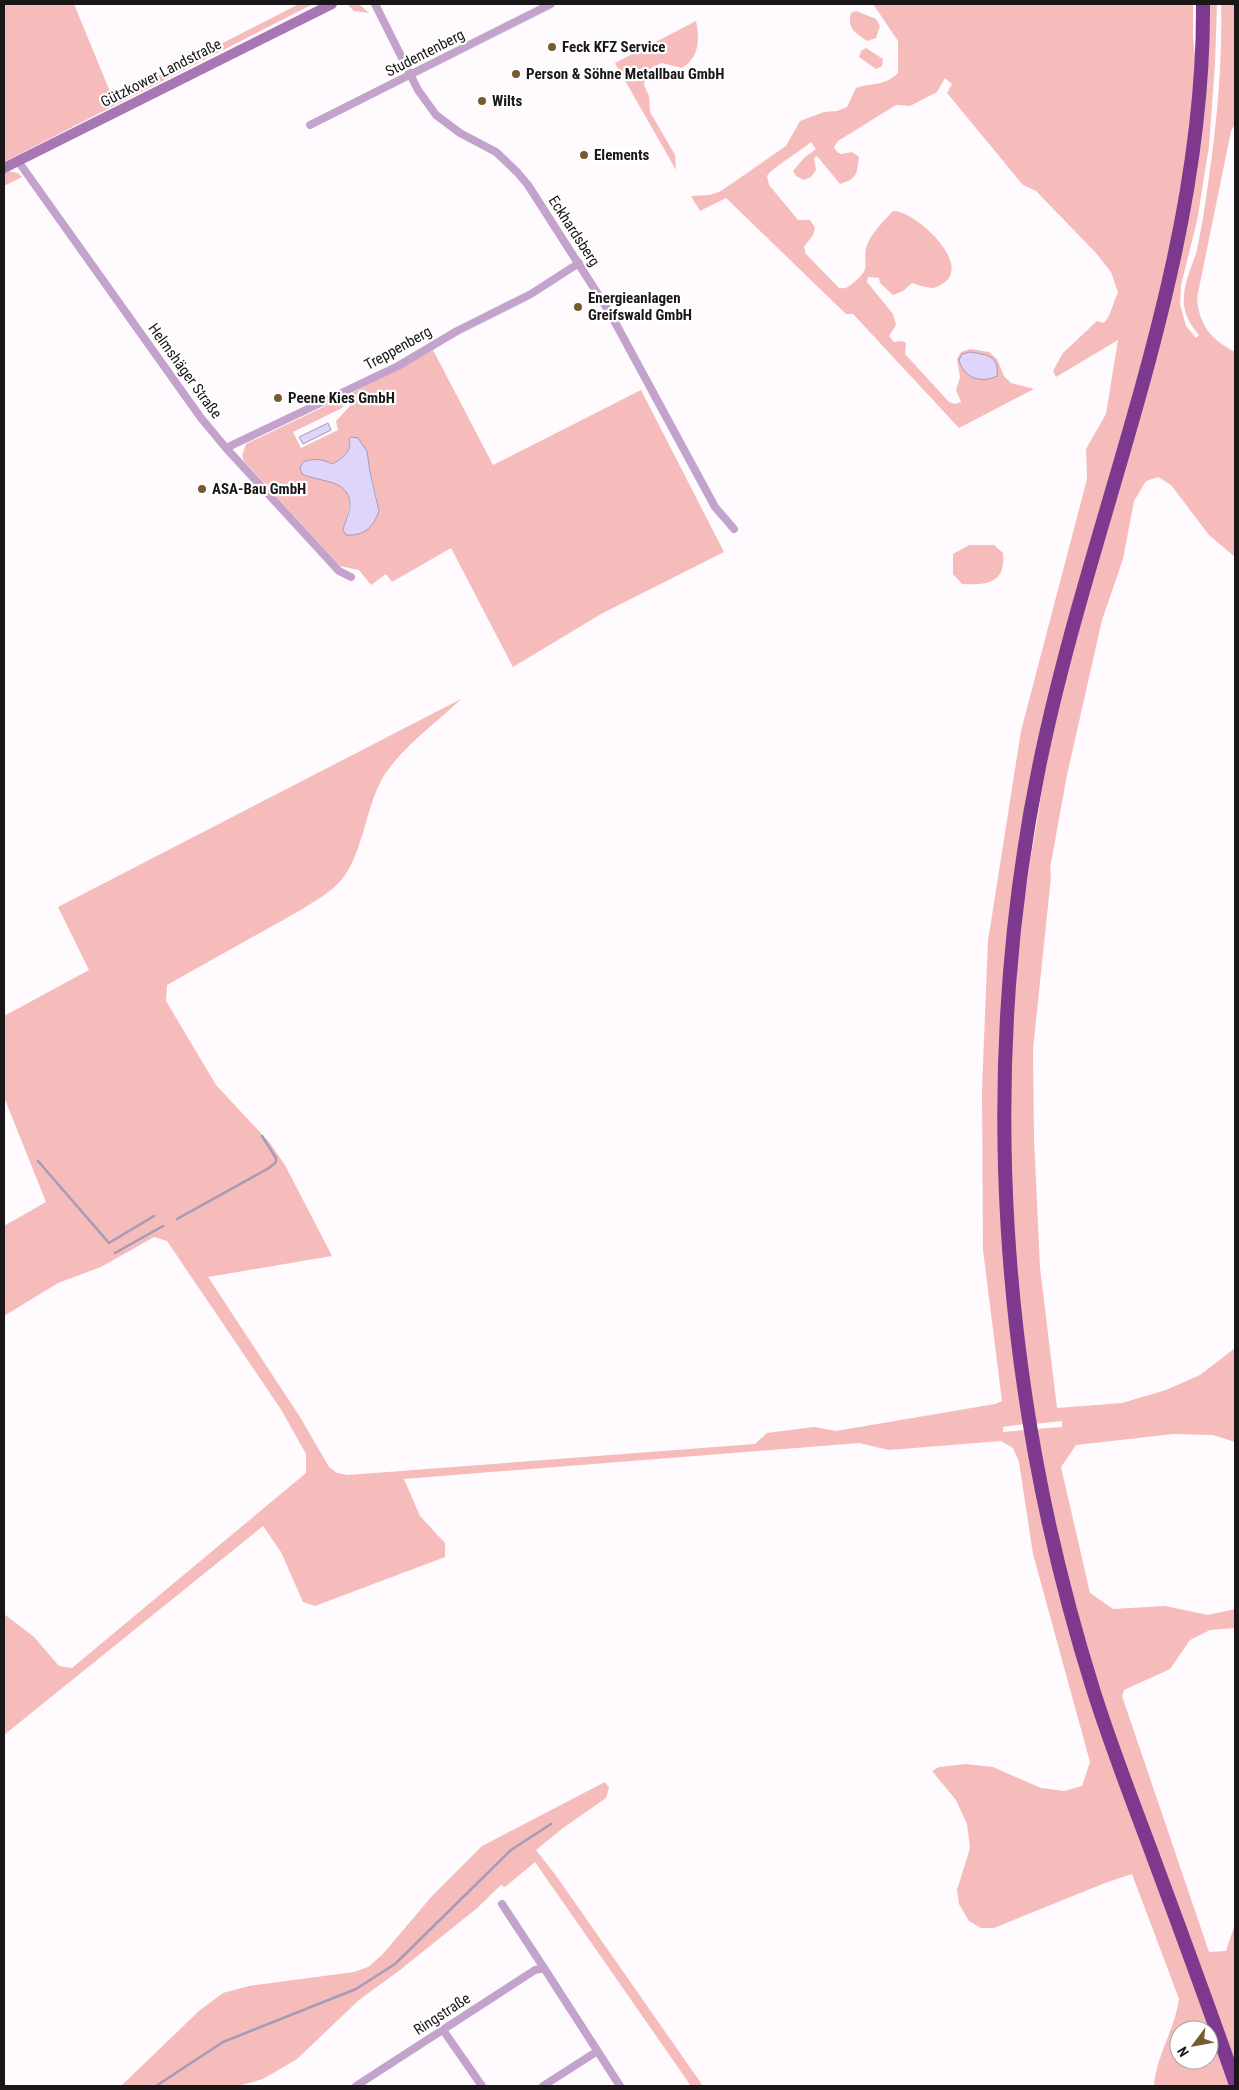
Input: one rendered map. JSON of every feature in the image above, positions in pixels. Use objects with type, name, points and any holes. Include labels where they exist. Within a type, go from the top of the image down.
[{"type":"highway","points":[[1203,4],[1201,83],[1190,179],[1179,238],[1159,323],[1068,643],[1038,769],[1030,815],[1016,917],[1009,992],[1005,1168],[1010,1264],[1021,1368],[1037,1468],[1060,1572],[1094,1692],[1235,2082]]},
{"type":"main road","name":"Gützkower Landstraße","points":[[4,168],[332,4]]},
{"type":"street","name":"Eckhardsberg","points":[[375,4],[418,90],[436,115],[455,130],[496,152],[517,172],[579,263],[633,354],[715,507],[734,529]]},
{"type":"street","name":"Studentenberg","points":[[310,125],[551,4]]},
{"type":"street","name":"Helmshäger Straße","points":[[18,161],[200,418],[339,570],[351,577]]},
{"type":"street","name":"Treppenberg","points":[[226,448],[398,366],[457,331],[531,294],[579,263]]},
{"type":"street","points":[[502,1904],[596,2052],[620,2086]]},
{"type":"street","name":"Ringstraße","points":[[356,2086],[535,1970],[544,1968]]},
{"type":"street","points":[[444,2030],[482,2086]]},
{"type":"street","points":[[544,2086],[596,2052]]},
{"type":"shaded area","points":[[4,4],[74,4],[113,99],[299,4],[313,4],[4,162]]},
{"type":"shaded area","points":[[347,4],[359,4],[369,13],[354,11]]},
{"type":"shaded area","points":[[873,4],[1193,4],[1193,37],[1196,66],[1190,137],[1160,298],[1068,621],[1001,1038],[1024,1424],[1003,1427],[1003,1432],[1025,1430],[1037,1498],[1059,1592],[1208,2020],[1174,2020],[1179,1999],[1132,1874],[994,1928],[981,1928],[969,1921],[959,1904],[957,1890],[970,1848],[967,1824],[956,1800],[932,1771],[939,1767],[966,1764],[993,1767],[1041,1788],[1064,1791],[1082,1786],[1090,1762],[1033,1554],[1019,1462],[1013,1448],[1001,1441],[889,1450],[859,1443],[404,1479],[420,1516],[445,1543],[445,1557],[315,1606],[303,1602],[281,1552],[263,1526],[4,1735],[4,1614],[34,1637],[59,1666],[72,1668],[306,1473],[306,1454],[282,1411],[167,1241],[154,1237],[101,1267],[58,1283],[4,1316],[4,1226],[46,1202],[4,1097],[4,1016],[89,970],[58,907],[461,699],[411,744],[385,774],[373,799],[355,855],[342,879],[333,888],[299,911],[167,985],[166,1001],[216,1085],[269,1142],[285,1165],[332,1256],[208,1277],[300,1417],[329,1467],[337,1473],[348,1475],[755,1444],[767,1433],[814,1427],[836,1431],[995,1404],[1002,1401],[983,1250],[982,1090],[988,941],[1021,731],[1087,479],[1086,449],[1106,414],[1118,340],[1056,377],[1053,371],[1063,353],[1097,321],[1104,323],[1109,316],[1118,293],[1111,272],[1096,253],[1036,191],[1023,185],[947,93],[952,84],[945,78],[937,92],[910,106],[896,105],[838,141],[834,147],[837,152],[841,154],[852,152],[859,157],[857,172],[850,180],[840,184],[817,156],[814,158],[816,170],[811,177],[804,180],[796,176],[793,171],[804,158],[816,149],[811,142],[767,176],[769,185],[798,220],[810,220],[815,228],[813,235],[804,247],[806,254],[839,288],[848,287],[863,273],[866,265],[866,251],[869,240],[893,211],[914,219],[926,228],[946,250],[951,262],[951,273],[945,282],[940,285],[931,288],[912,283],[903,291],[893,295],[880,283],[879,278],[868,277],[867,282],[893,314],[896,325],[889,336],[894,342],[902,341],[906,343],[905,354],[949,402],[955,404],[961,402],[956,390],[960,377],[957,359],[961,352],[970,349],[989,352],[997,359],[1004,376],[1011,383],[1034,389],[959,428],[853,314],[846,314],[726,198],[700,211],[691,196],[710,195],[721,191],[786,146],[800,121],[824,112],[837,111],[847,107],[856,88],[883,82],[898,73],[898,41]]},
{"type":"shaded area","points":[[1208,4],[1217,4],[1209,146],[1197,221],[1181,285],[1180,304],[1186,326],[1196,338],[1199,335],[1186,313],[1184,291],[1197,250],[1212,155],[1218,105],[1221,4],[1235,4],[1235,124],[1231,131],[1197,298],[1200,316],[1208,331],[1219,342],[1235,352],[1235,557],[1209,535],[1171,485],[1158,477],[1146,481],[1134,501],[1123,559],[1102,620],[1067,775],[1050,868],[1051,877],[1033,1049],[1034,1138],[1040,1268],[1057,1408],[1122,1403],[1166,1390],[1200,1375],[1235,1348],[1235,1442],[1213,1435],[1173,1434],[1076,1445],[1061,1467],[1090,1593],[1113,1609],[1165,1606],[1208,1615],[1235,1609],[1235,1628],[1210,1630],[1190,1640],[1170,1669],[1124,1690],[1122,1696],[1209,1952],[1226,1951],[1235,1924],[1235,2067],[1123,1763],[1076,1614],[1035,1429],[1062,1427],[1062,1421],[1034,1424],[1024,1358],[1010,1185],[1011,1039],[1022,911],[1054,718],[1161,333]]},
{"type":"shaded area","points":[[856,11],[876,19],[880,26],[876,38],[867,41],[853,30],[850,18],[851,13]]},
{"type":"shaded area","points":[[696,21],[697,48],[688,64],[682,68],[662,63],[652,67],[645,78],[644,85],[649,96],[650,112],[675,155],[676,170],[615,63]]},
{"type":"shaded area","points":[[866,48],[883,59],[882,66],[876,69],[859,57],[861,51]]},
{"type":"shaded area","points":[[8,171],[18,173],[22,177],[4,186],[4,174]]},
{"type":"shaded area","points":[[433,350],[493,465],[641,390],[724,552],[601,614],[513,667],[451,548],[392,582],[386,574],[371,585],[359,570],[340,566],[244,461],[242,456],[246,444],[340,399],[344,402],[342,408],[293,432],[301,448],[338,430],[336,421],[350,406],[352,393]],"holes":[[[349,439],[367,451],[377,499],[344,524],[349,509],[348,496],[345,490],[334,482],[302,474],[328,462],[332,464],[340,460],[348,451]]]},
{"type":"shaded area","points":[[970,352],[991,357],[996,364],[997,376],[979,379],[969,375],[961,366],[959,360],[962,354]]},
{"type":"shaded area","points":[[328,423],[331,430],[303,444],[299,437]]},
{"type":"shaded area","points":[[351,437],[358,438],[367,451],[379,511],[374,522],[367,530],[358,534],[346,535],[343,530],[350,507],[349,498],[345,491],[333,483],[302,474],[300,468],[303,462],[310,460],[322,460],[332,464],[336,462],[348,451],[349,439]]},
{"type":"shaded area","points":[[969,545],[994,545],[1003,553],[1003,563],[998,577],[986,583],[962,584],[953,574],[953,554]]},
{"type":"shaded area","points":[[605,1782],[609,1788],[606,1798],[563,1828],[536,1850],[557,1877],[703,2086],[691,2086],[535,1862],[505,1887],[501,1885],[476,1909],[359,2000],[297,2059],[263,2079],[238,2086],[121,2086],[200,2010],[223,1993],[249,1986],[354,1972],[368,1967],[382,1955],[432,1896],[482,1846]]},
{"type":"shaded area","points":[[1169,2034],[1169,2070],[1219,2070],[1219,2052],[1231,2086],[1154,2086],[1158,2064]]},
{"type":"waterway","points":[[177,1219],[269,1168],[276,1162],[276,1158],[262,1136]]},
{"type":"waterway","points":[[38,1161],[109,1243],[154,1216]]},
{"type":"waterway","points":[[115,1253],[163,1226]]},
{"type":"waterway","points":[[156,2086],[223,2042],[356,1989],[395,1964],[511,1850],[551,1824]]},
{"type":"place","name":"Feck KFZ Service","points":[[552,47]]},
{"type":"place","name":"Person & Söhne Metallbau GmbH","points":[[516,74]]},
{"type":"place","name":"Wilts","points":[[482,101]]},
{"type":"place","name":"Elements","points":[[584,155]]},
{"type":"place","name":"Energieanlagen Greifswald GmbH","points":[[578,307]]},
{"type":"place","name":"Peene Kies GmbH","points":[[278,398]]},
{"type":"place","name":"ASA-Bau GmbH","points":[[202,489]]}]
